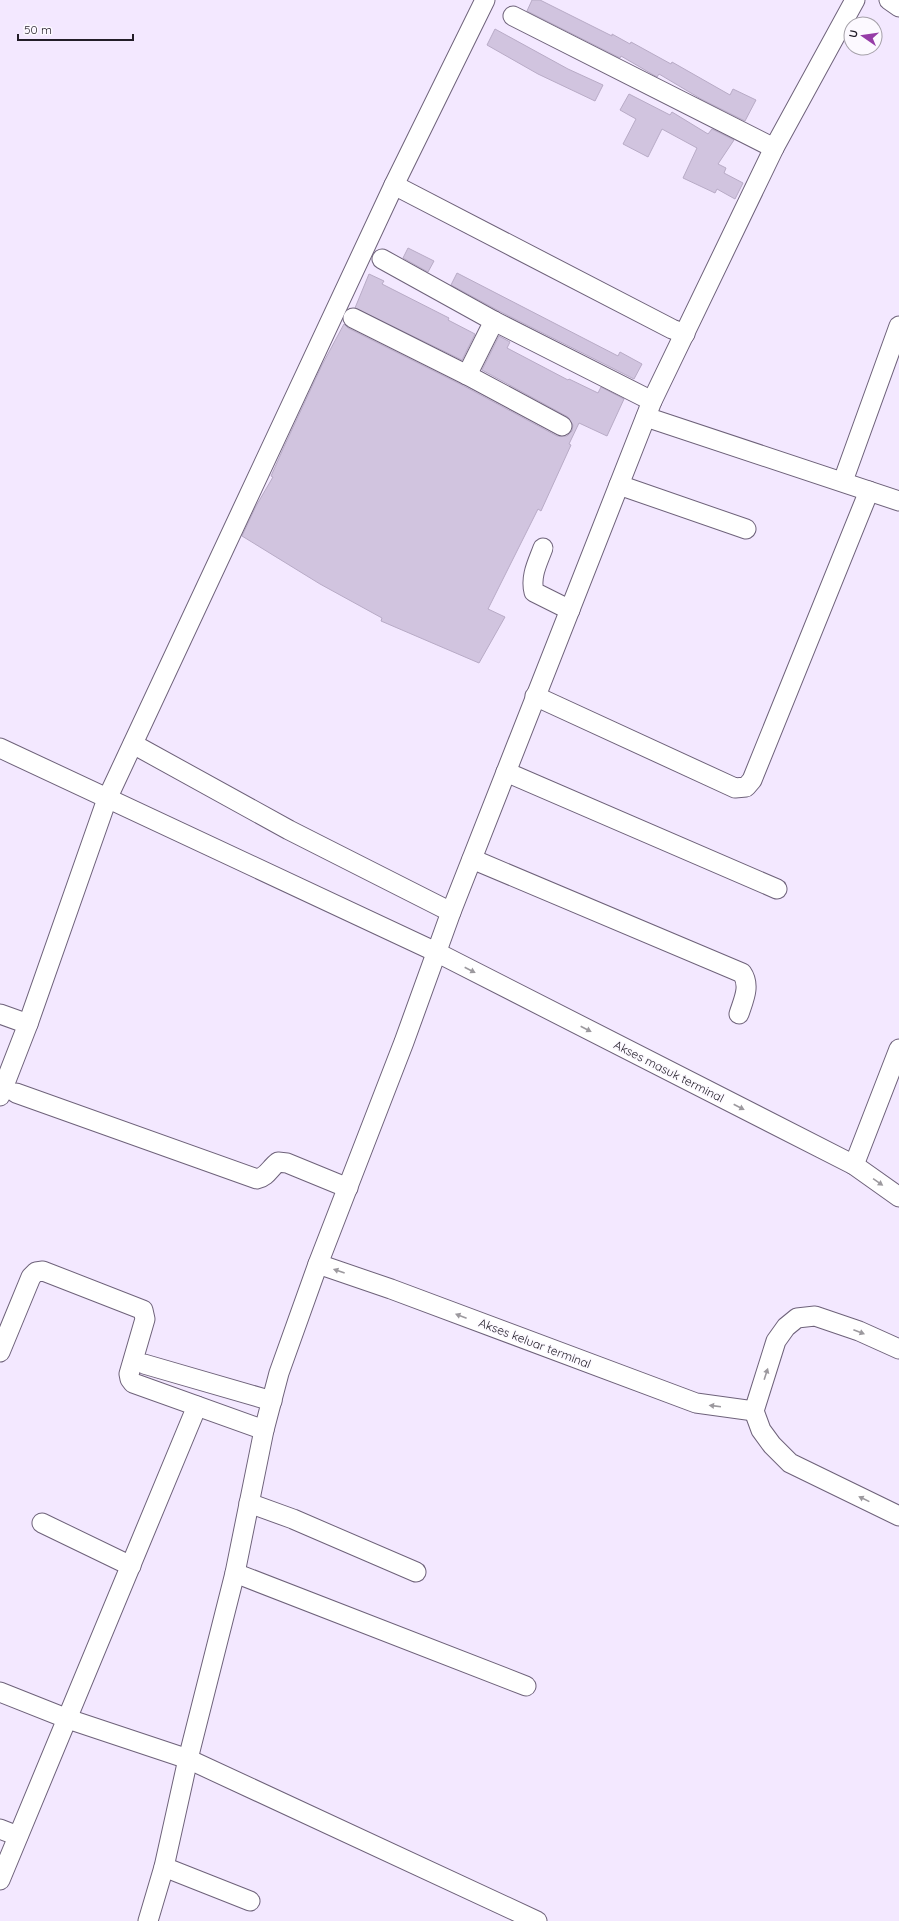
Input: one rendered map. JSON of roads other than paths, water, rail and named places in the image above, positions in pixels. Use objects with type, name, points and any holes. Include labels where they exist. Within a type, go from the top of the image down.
[{"type":"street","points":[[348,1188],[287,1163],[278,1162],[272,1166],[266,1176],[257,1179],[4,1093],[107,799],[394,185],[485,0]]},
{"type":"street","points":[[148,1921],[164,1867],[188,1759],[235,1573],[264,1430],[279,1373],[318,1264],[404,1042],[451,912],[649,409],[774,148],[855,0]]},
{"type":"street","points":[[889,0],[899,7]]},
{"type":"street","points":[[513,16],[774,148]]},
{"type":"street","points":[[394,185],[672,329],[685,334]]},
{"type":"street","points":[[382,259],[649,409],[899,501]]},
{"type":"street","points":[[353,318],[467,375],[562,426]]},
{"type":"street","points":[[467,375],[494,321]]},
{"type":"street","points":[[843,481],[899,326]]},
{"type":"street","points":[[618,485],[746,529]]},
{"type":"street","points":[[535,696],[735,788],[746,787],[752,780],[869,491]]},
{"type":"street","points":[[543,548],[533,575],[532,585],[534,592],[570,610]]},
{"type":"street","points":[[133,744],[288,830],[451,912]]},
{"type":"street","name":"Akses masuk terminal","points":[[0,748],[436,952],[854,1165],[899,1197]]},
{"type":"street","points":[[506,772],[777,889]]},
{"type":"street","points":[[472,859],[742,973],[746,978],[747,986],[739,1014]]},
{"type":"street","points":[[0,1014],[28,1024]]},
{"type":"street","points":[[854,1165],[899,1049]]},
{"type":"street","name":"Akses keluar terminal","points":[[318,1264],[391,1289],[696,1403],[754,1411]]},
{"type":"street","points":[[0,1352],[31,1277],[36,1272],[43,1271],[143,1310],[145,1318],[129,1374],[133,1383],[264,1430]]},
{"type":"street","points":[[899,1349],[859,1331],[815,1316],[797,1318],[786,1327],[776,1341],[754,1411],[761,1430],[772,1445],[790,1463],[899,1516]]},
{"type":"street","points":[[144,1364],[272,1401]]},
{"type":"street","points":[[0,1880],[197,1406]]},
{"type":"street","points":[[249,1503],[293,1519],[416,1572]]},
{"type":"street","points":[[42,1523],[131,1566]]},
{"type":"street","points":[[235,1573],[526,1686]]},
{"type":"street","points":[[0,1692],[68,1719],[188,1759],[537,1921]]},
{"type":"street","points":[[0,1829],[18,1836]]},
{"type":"street","points":[[164,1867],[250,1901]]}]
